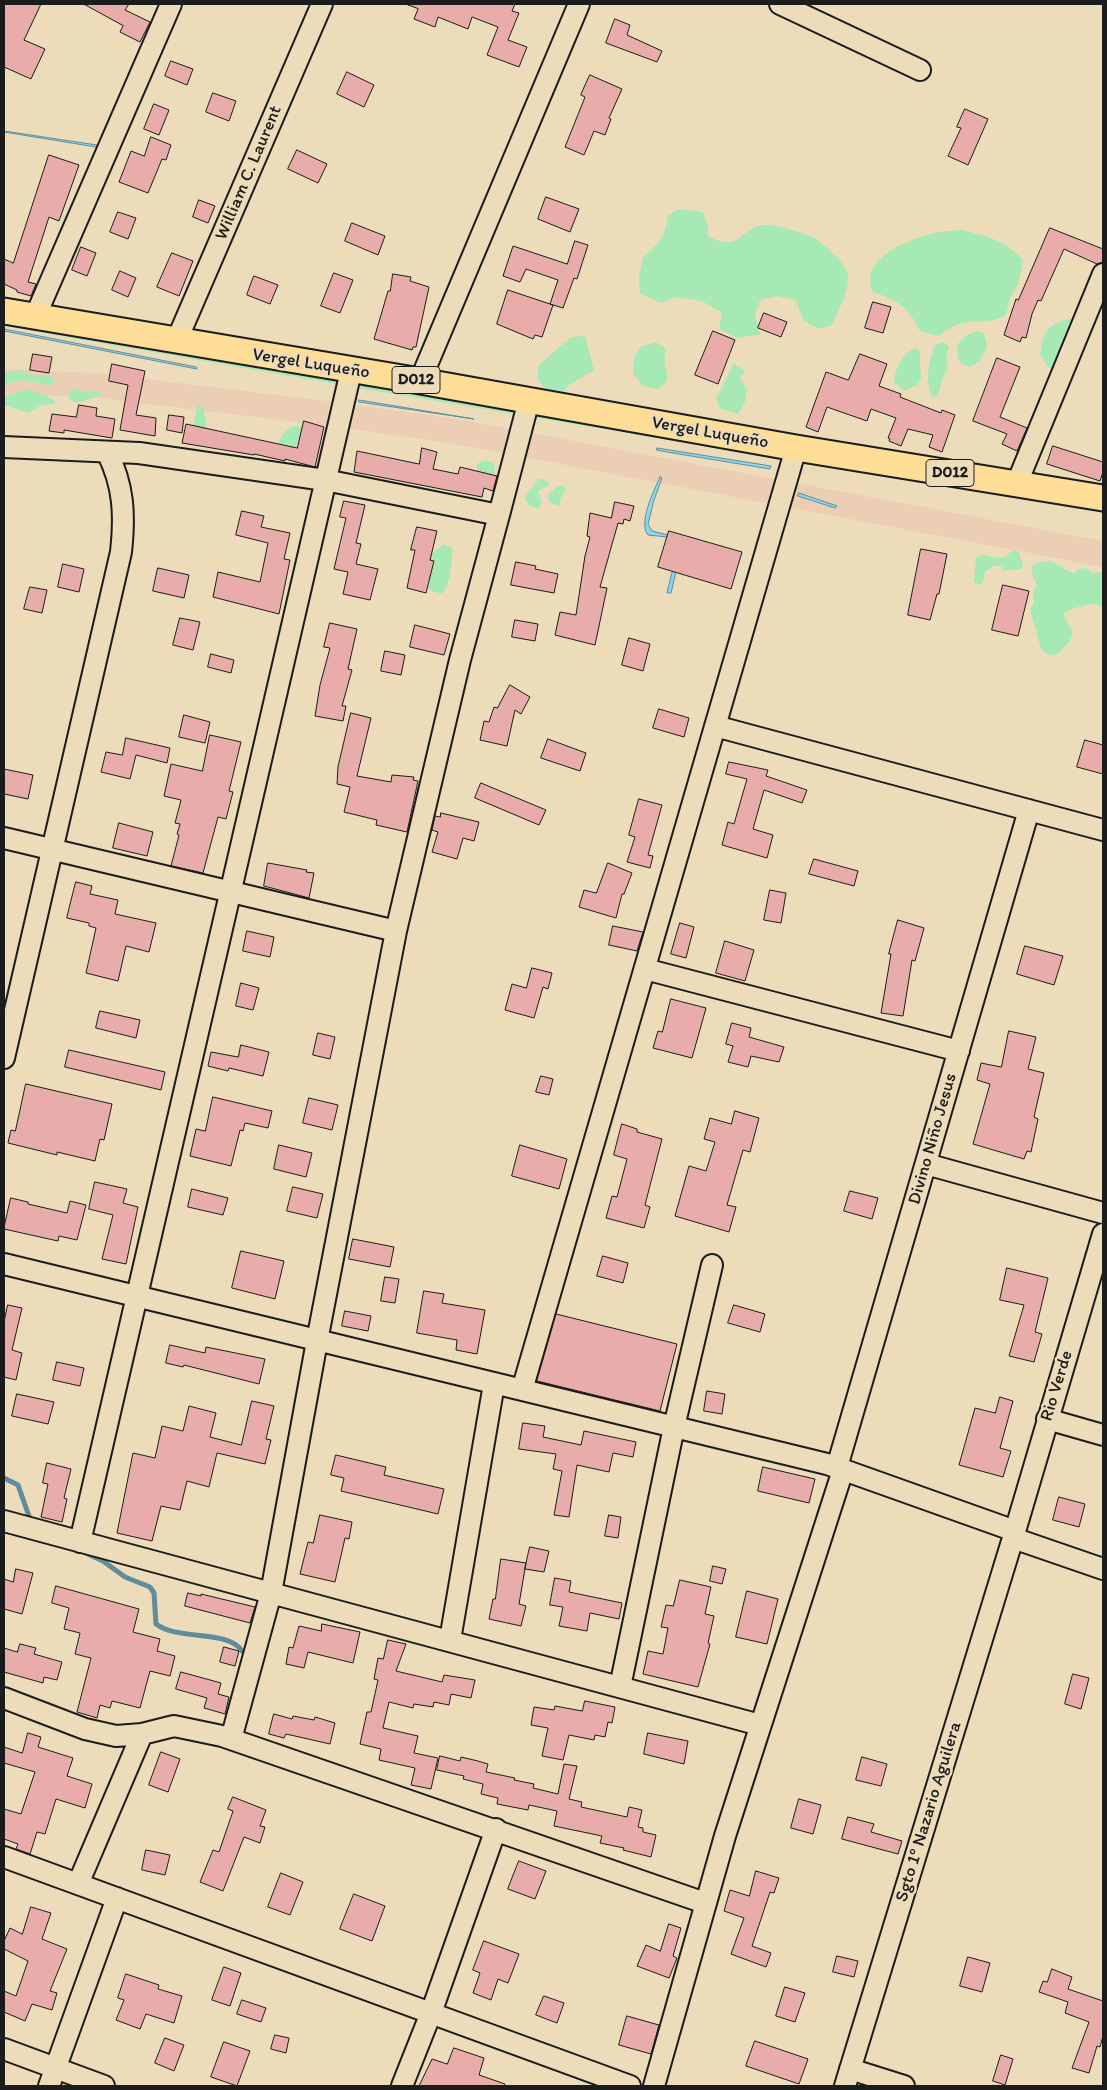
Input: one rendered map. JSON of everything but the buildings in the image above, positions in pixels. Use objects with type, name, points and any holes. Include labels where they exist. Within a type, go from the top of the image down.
[{"type":"main road","name":"Vergel Luqueño","points":[[4,311],[176,342],[420,381],[796,448]]},
{"type":"main road","name":"D012","points":[[796,448],[1103,498]]},
{"type":"street","points":[[36,317],[170,4]]},
{"type":"street","name":"William C. Laurent","points":[[176,342],[322,4]]},
{"type":"street","points":[[420,381],[579,4]]},
{"type":"street","points":[[780,4],[920,70]]},
{"type":"street","points":[[1017,483],[1103,274]]},
{"type":"street","points":[[80,1542],[351,370]]},
{"type":"street","points":[[231,1739],[272,1594],[317,1341],[396,931],[460,660],[529,400]]},
{"type":"street","points":[[4,447],[139,453],[325,480],[499,515]]},
{"type":"street","points":[[522,1390],[796,448]]},
{"type":"street","points":[[4,1058],[121,552],[123,531],[122,496],[118,476],[107,452]]},
{"type":"street","points":[[715,726],[1103,830]]},
{"type":"street","name":"Divino Niño Jesus","points":[[654,2086],[706,1903],[840,1469],[1029,810]]},
{"type":"street","points":[[4,838],[396,931]]},
{"type":"street","points":[[645,969],[959,1051]]},
{"type":"street","points":[[926,1164],[1103,1213]]},
{"type":"street","name":"Rio Verde","points":[[1014,1534],[1103,1234]]},
{"type":"street","points":[[4,1264],[840,1469],[1103,1569]]},
{"type":"street","points":[[620,1687],[674,1427],[712,1264]]},
{"type":"street","points":[[450,1640],[494,1384]]},
{"type":"street","points":[[1047,1419],[1103,1435]]},
{"type":"street","points":[[4,1520],[760,1725]]},
{"type":"street","name":"Sgto 1º Nazario Aguilera","points":[[847,2078],[1014,1534]]},
{"type":"street","points":[[4,1698],[103,1734],[116,1736],[142,1734],[174,1726],[231,1739],[706,1903]]},
{"type":"street","points":[[78,1884],[142,1734]]},
{"type":"street","points":[[402,2086],[431,2013],[496,1829]]},
{"type":"street","points":[[4,1857],[630,2086]]},
{"type":"street","points":[[53,2077],[117,1898]]},
{"type":"street","points":[[4,2049],[53,2077],[104,2086]]},
{"type":"street","points":[[847,2078],[904,2086]]},
{"type":"shaded area","points":[[4,369],[95,373],[457,419],[1103,541],[1103,567],[450,443],[330,426],[90,397],[4,394]]},
{"type":"green space","points":[[678,209],[703,212],[708,226],[708,236],[719,241],[734,241],[757,226],[766,225],[798,232],[819,241],[841,261],[848,278],[842,302],[832,325],[818,329],[803,320],[796,300],[778,296],[760,300],[755,315],[760,334],[738,338],[719,329],[722,313],[702,301],[676,297],[661,303],[640,293],[639,277],[643,257],[660,240],[665,230],[668,216]]},
{"type":"green space","points":[[961,230],[979,234],[1003,243],[1023,260],[1018,284],[1010,298],[1006,315],[989,321],[965,322],[939,336],[920,331],[906,310],[889,298],[873,292],[870,280],[873,269],[888,252],[911,240],[937,232]]},
{"type":"green space","points":[[1070,319],[1082,321],[1079,360],[1062,370],[1049,368],[1040,355],[1047,330],[1055,324]]},
{"type":"green space","points":[[4,323],[360,385],[1103,509],[1103,513],[359,388],[4,326]]},
{"type":"green space","points":[[977,331],[984,333],[987,347],[979,362],[970,367],[960,363],[957,351],[962,339]]},
{"type":"green space","points":[[585,336],[594,370],[569,385],[561,396],[547,391],[537,378],[539,365],[571,337]]},
{"type":"green space","points":[[656,342],[666,349],[666,381],[658,389],[643,386],[633,373],[634,358],[640,347]]},
{"type":"green space","points":[[943,342],[949,347],[946,358],[948,368],[938,395],[932,398],[928,378],[929,364],[935,345]]},
{"type":"green space","points":[[915,348],[921,353],[921,380],[905,391],[894,382],[895,377],[903,358]]},
{"type":"green space","points":[[734,364],[745,370],[740,379],[747,389],[745,402],[738,414],[720,408],[716,397]]},
{"type":"green space","points":[[19,370],[31,375],[48,376],[56,381],[50,385],[20,380],[4,385],[4,371],[12,373]]},
{"type":"green space","points":[[26,389],[46,395],[55,401],[53,404],[42,405],[28,413],[4,405],[4,395]]},
{"type":"green space","points":[[71,389],[86,392],[100,391],[102,395],[73,402],[68,397]]},
{"type":"green space","points":[[200,404],[204,413],[207,431],[193,428],[197,406]]},
{"type":"green space","points":[[297,426],[303,428],[301,442],[292,451],[279,445],[285,432]]},
{"type":"green space","points":[[485,460],[492,462],[495,468],[494,475],[491,477],[477,471],[477,464]]},
{"type":"green space","points":[[539,479],[543,479],[550,485],[538,491],[542,502],[538,509],[529,505],[525,499]]},
{"type":"green space","points":[[559,485],[565,487],[566,490],[558,506],[550,502],[547,496]]},
{"type":"green space","points":[[444,544],[452,548],[452,558],[448,584],[443,593],[440,593],[430,590],[425,583],[431,554]]},
{"type":"green space","points":[[1014,550],[1019,553],[1023,566],[1021,569],[1004,571],[1001,566],[993,566],[985,572],[983,582],[980,585],[974,582],[976,558],[985,555],[1002,558]]},
{"type":"green space","points":[[1049,561],[1074,573],[1079,569],[1086,568],[1092,573],[1103,572],[1103,608],[1093,603],[1068,610],[1063,614],[1073,632],[1069,642],[1062,650],[1052,655],[1047,654],[1041,649],[1030,609],[1034,604],[1033,591],[1037,586],[1032,571],[1033,565]]},
{"type":"water","points":[[4,131],[97,145],[96,147]]},
{"type":"water","points":[[4,329],[196,367],[197,369],[4,331]]},
{"type":"water","points":[[359,400],[474,419],[359,402]]},
{"type":"water","points":[[657,448],[771,466],[770,469],[661,451],[657,450]]},
{"type":"water","points":[[660,477],[662,478],[648,524],[652,531],[672,536],[678,563],[671,593],[667,593],[673,568],[672,541],[667,537],[648,535],[645,529],[648,506]]},
{"type":"water","points":[[799,493],[837,506],[835,508],[798,496]]},
{"type":"waterway","points":[[4,1478],[18,1485],[30,1519]]},
{"type":"waterway","points":[[77,1549],[103,1561],[125,1577],[150,1587],[154,1593],[156,1624],[177,1632],[226,1640],[235,1644],[242,1651]]}]
